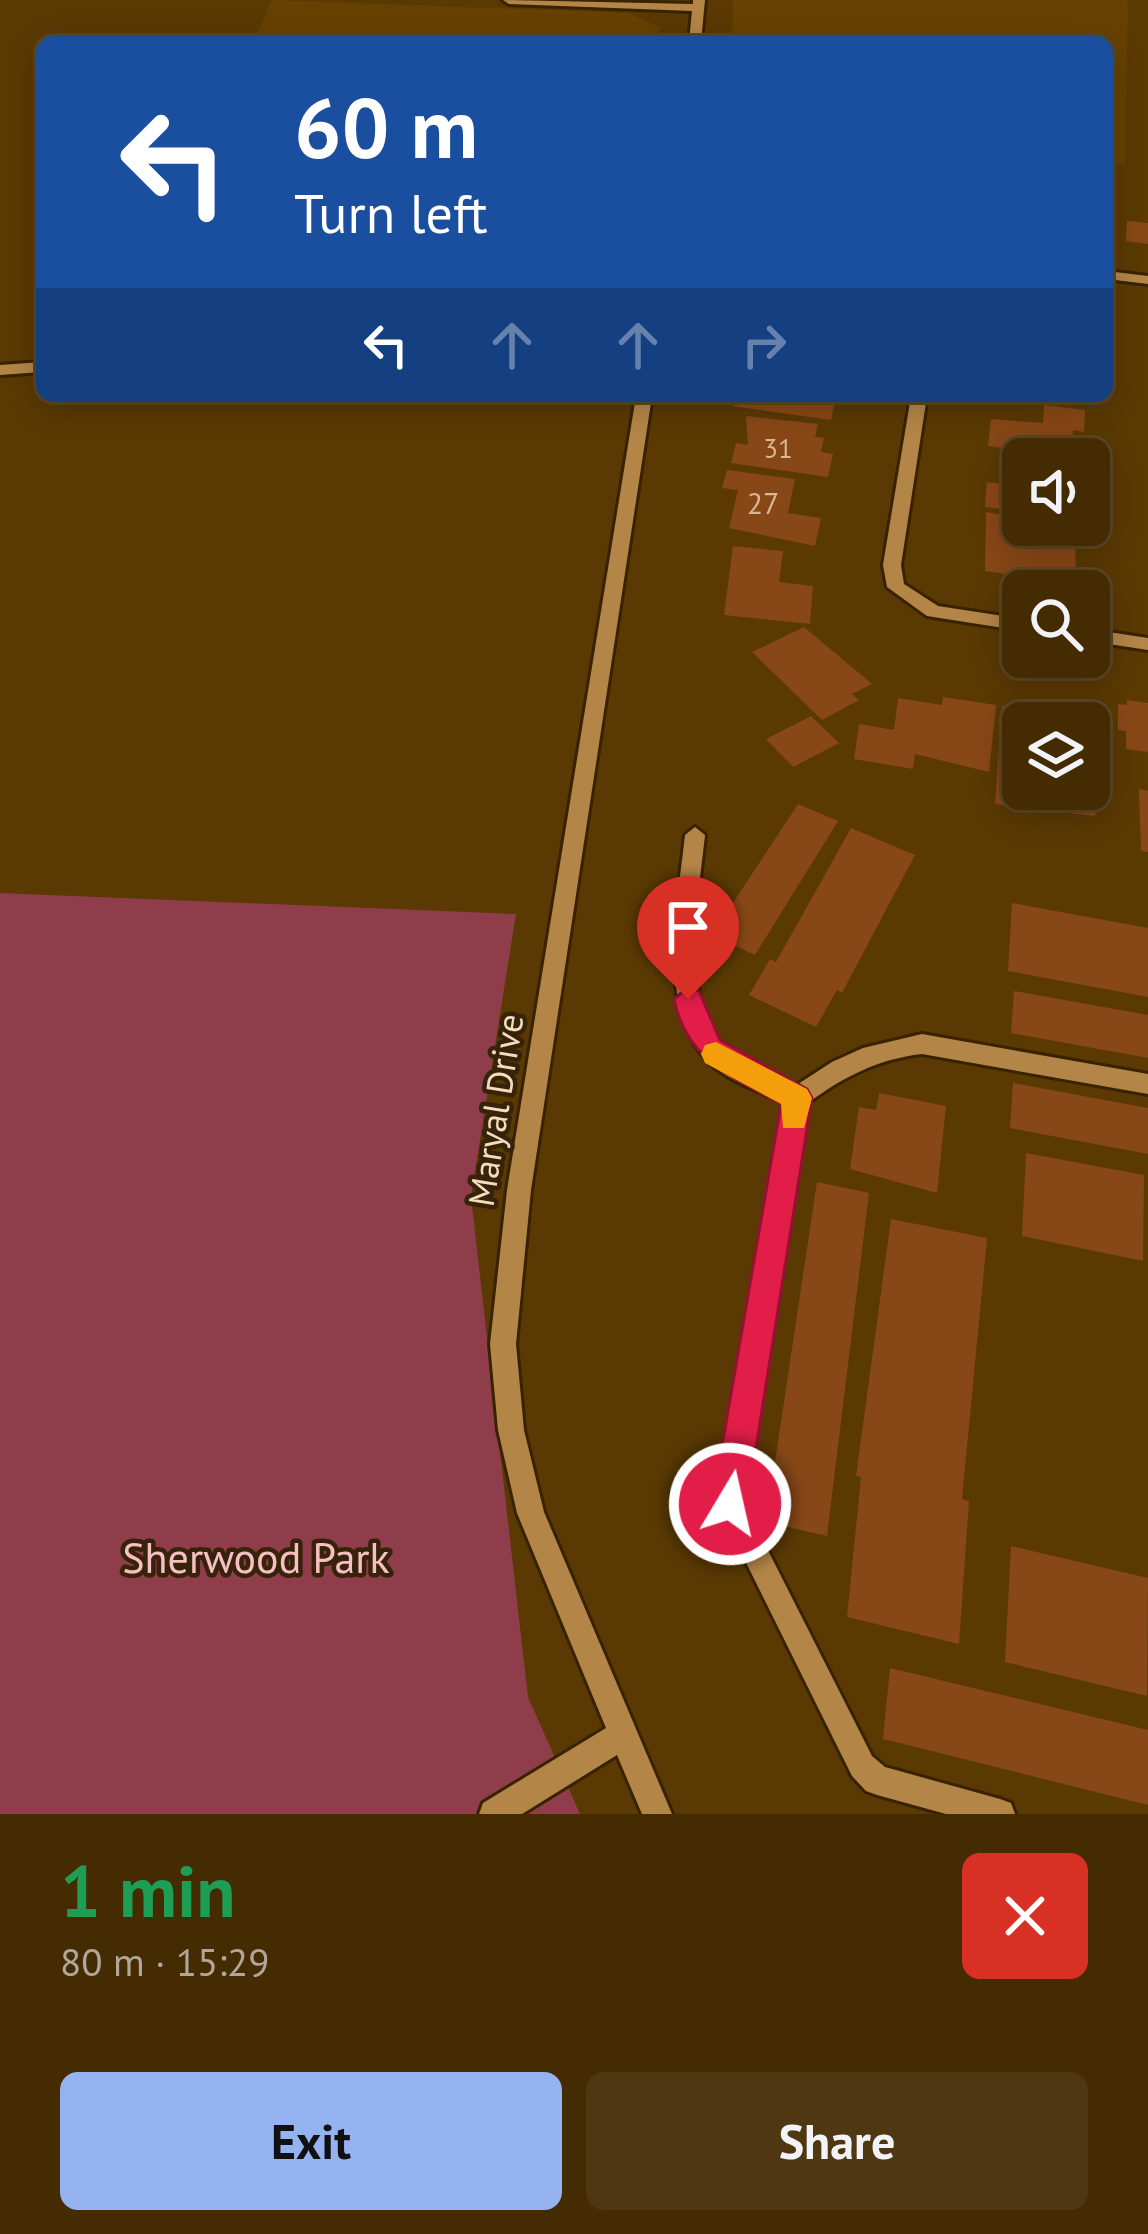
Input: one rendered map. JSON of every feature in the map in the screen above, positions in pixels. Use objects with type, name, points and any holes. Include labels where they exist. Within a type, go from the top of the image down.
[{"type":"street","points":[[508,0],[699,4],[696,36]]},
{"type":"street","points":[[1113,276],[1148,280]]},
{"type":"street","points":[[0,370],[36,367]]},
{"type":"street","name":"Maryal Drive","points":[[643,402],[519,1190],[503,1345],[511,1430],[531,1513],[657,1814]]},
{"type":"street","points":[[918,402],[892,565],[896,587],[933,612],[1002,622]]},
{"type":"street","points":[[1110,638],[1148,644]]},
{"type":"street","points":[[695,835],[688,928],[694,1024],[721,1059],[797,1098]]},
{"type":"street","points":[[1000,1814],[877,1780],[862,1766],[730,1504],[797,1098],[835,1069],[893,1046],[922,1045],[1148,1084]]},
{"type":"street","points":[[494,1814],[622,1735]]},
{"type":"shaded area","points":[[272,0],[628,13],[660,27],[658,36],[256,36]]},
{"type":"shaded area","points":[[733,0],[1128,0],[1125,165],[1113,164],[1113,36],[732,36]]},
{"type":"green space","name":"Sherwood Park","points":[[0,893],[516,914],[471,1197],[528,1697],[580,1814],[0,1814]]},
{"type":"building","points":[[1127,221],[1148,223],[1148,244],[1126,241]]},
{"type":"building","points":[[733,402],[835,402],[831,420],[732,406]]},
{"type":"building","points":[[1044,405],[1085,410],[1084,432],[1073,430],[1072,438],[1002,438],[1002,448],[988,446],[991,419],[1043,423]]},
{"type":"building","points":[[746,416],[818,424],[815,437],[824,438],[821,452],[833,454],[828,477],[731,463],[736,443],[748,445]]},
{"type":"building","points":[[727,470],[795,479],[788,513],[821,518],[815,546],[729,528],[738,490],[722,488]]},
{"type":"building","points":[[987,482],[1002,484],[1002,509],[985,507]]},
{"type":"building","points":[[986,512],[1002,515],[1002,546],[1075,546],[1076,570],[985,571]]},
{"type":"building","points":[[733,546],[783,551],[779,582],[813,586],[810,624],[724,615]]},
{"type":"building","points":[[804,627],[872,684],[852,694],[859,700],[822,720],[752,652]]},
{"type":"building","points":[[943,697],[996,705],[989,772],[915,754],[913,769],[854,759],[859,724],[894,730],[898,698],[942,705]]},
{"type":"building","points":[[1127,700],[1148,703],[1148,752],[1126,749],[1126,731],[1118,730],[1118,704],[1127,705]]},
{"type":"building","points":[[1002,706],[1002,805],[995,804]]},
{"type":"building","points":[[811,716],[839,743],[793,767],[766,739]]},
{"type":"building","points":[[1139,789],[1148,791],[1148,852],[1141,851]]},
{"type":"building","points":[[798,804],[838,821],[755,955],[712,935]]},
{"type":"building","points":[[1045,810],[1096,810],[1095,816]]},
{"type":"building","points":[[851,828],[915,855],[842,993],[837,990],[816,1027],[749,995],[770,959],[776,962]]},
{"type":"building","points":[[1012,903],[1148,928],[1148,997],[1008,971]]},
{"type":"building","points":[[1014,991],[1148,1015],[1148,1058],[1011,1033]]},
{"type":"building","points":[[1013,1083],[1148,1108],[1148,1154],[1010,1128]]},
{"type":"building","points":[[879,1093],[946,1106],[937,1193],[850,1169],[859,1107],[876,1110]]},
{"type":"building","points":[[1026,1153],[1144,1175],[1143,1261],[1022,1236]]},
{"type":"building","points":[[817,1182],[869,1193],[827,1536],[766,1522]]},
{"type":"building","points":[[891,1219],[987,1238],[962,1499],[969,1501],[959,1644],[847,1617],[861,1477],[856,1476]]},
{"type":"building","points":[[1011,1546],[1148,1578],[1147,1696],[1005,1662]]},
{"type":"building","points":[[890,1668],[1148,1730],[1148,1805],[883,1739]]},
{"type":"slow traffic","points":[[716,1054],[797,1098],[793,1119]]},
{"type":"route","points":[[688,999],[694,1024],[721,1059],[797,1098],[730,1504]]}]
